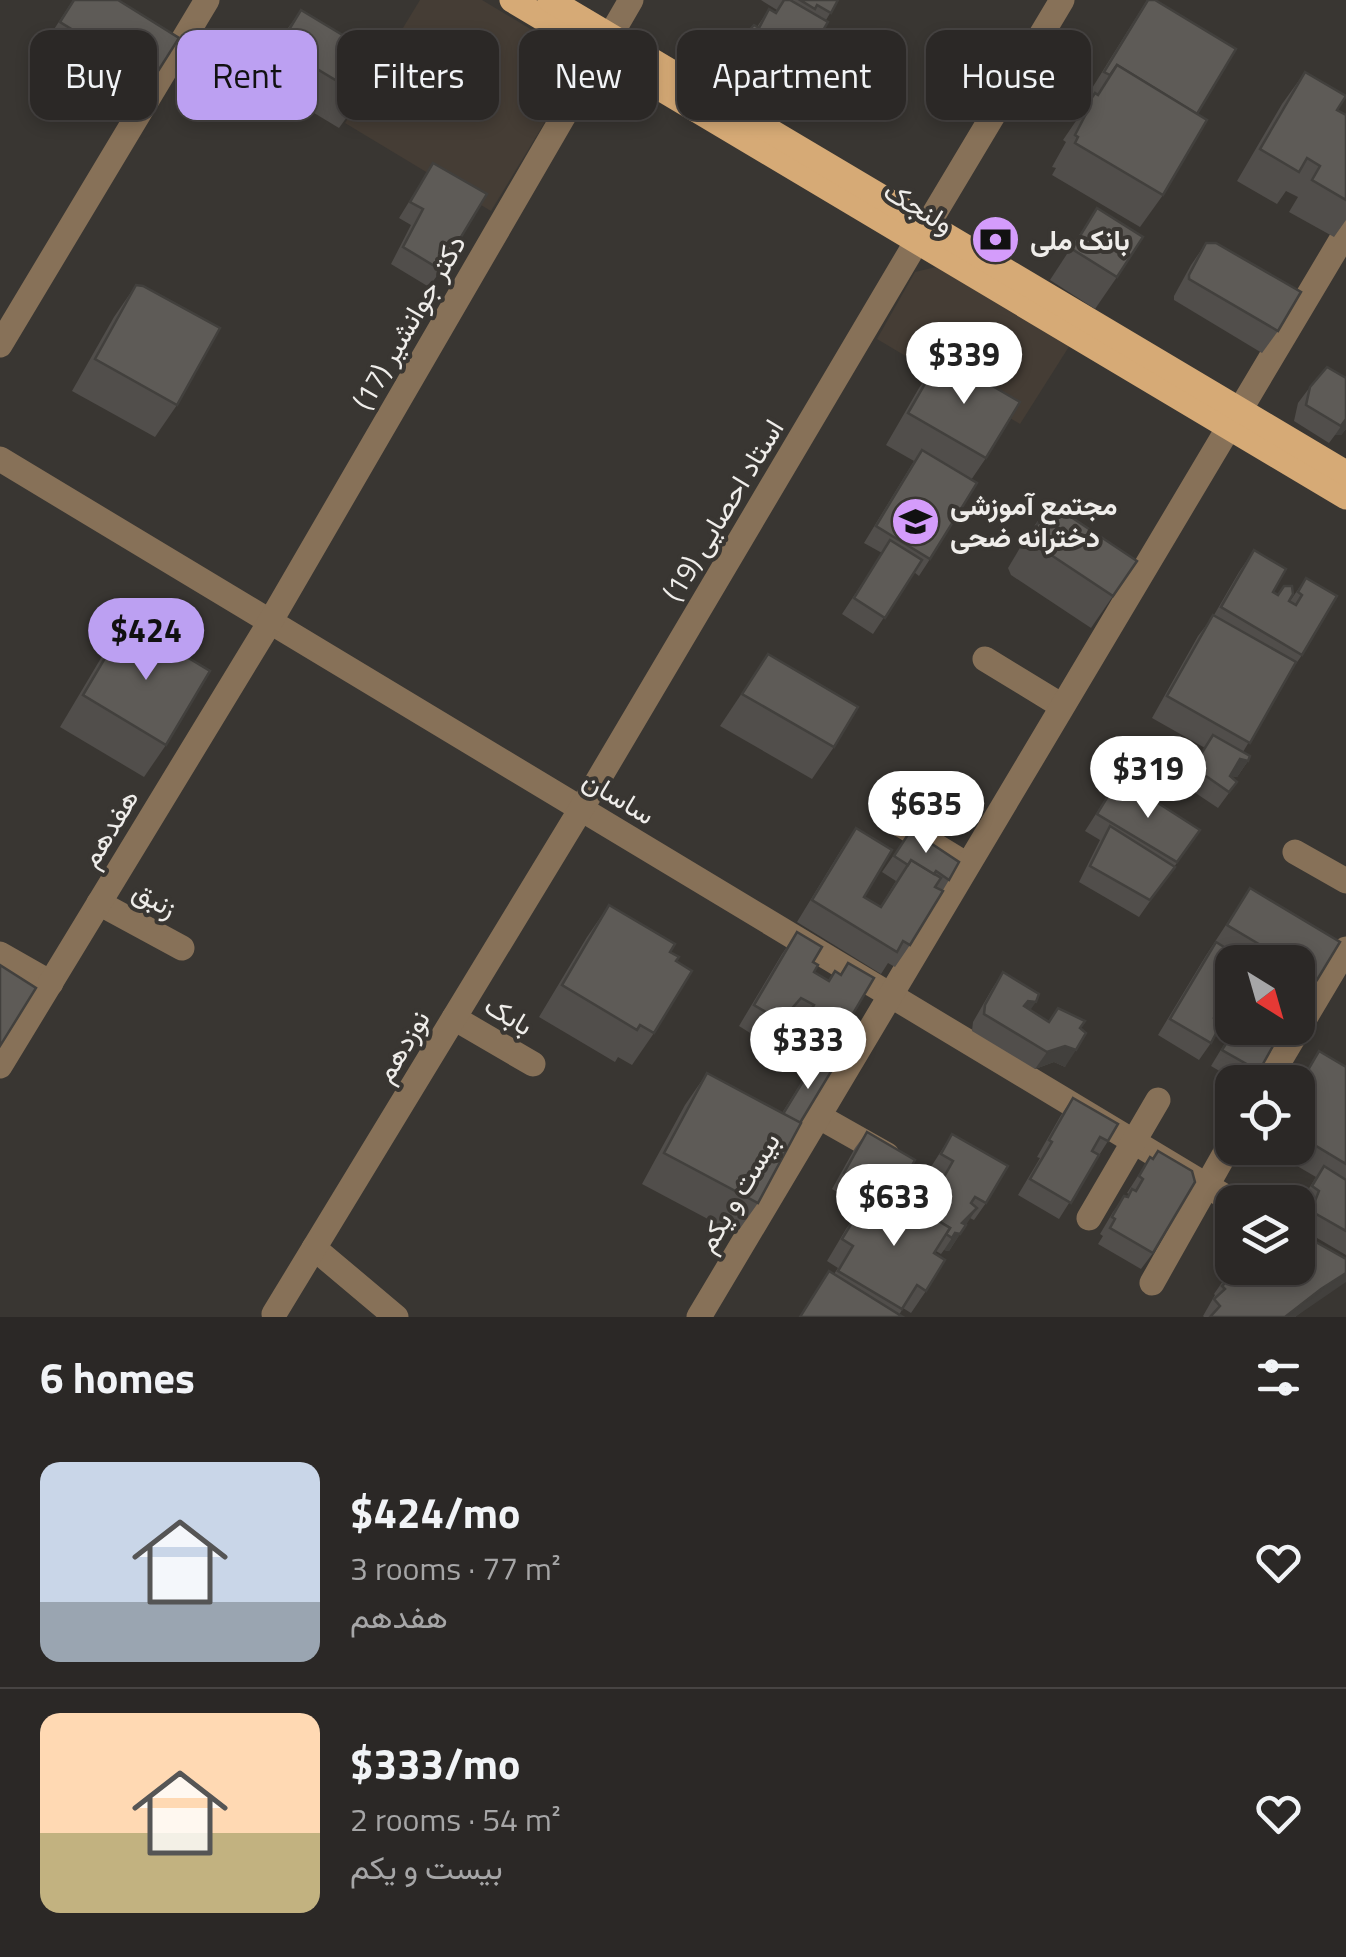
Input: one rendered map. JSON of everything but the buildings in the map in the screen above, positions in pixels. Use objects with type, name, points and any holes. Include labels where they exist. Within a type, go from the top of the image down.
[{"type":"main road","name":"ولنجک","points":[[512,0],[576,30]]},
{"type":"main road","name":"ولنجک","points":[[550,0],[588,30]]},
{"type":"main road","name":"ولنجک","points":[[657,75],[1235,419],[1346,497]]},
{"type":"main road","name":"ولنجک","points":[[1235,419],[1346,473]]},
{"type":"street","points":[[0,345],[207,0]]},
{"type":"street","name":"دکتر جوانشیر (17)","points":[[614,30],[632,0]]},
{"type":"street","name":"استاد احصایی (19)","points":[[581,810],[1062,0]]},
{"type":"street","name":"دکتر جوانشیر (17)","points":[[270,622],[562,120]]},
{"type":"street","name":"بیست و یکم","points":[[699,1317],[789,1146],[818,1116],[1346,232]]},
{"type":"street","name":"ساسان","points":[[0,459],[1215,1191]]},
{"type":"street","name":"هفدهم","points":[[0,1066],[270,622]]},
{"type":"street","points":[[985,659],[1062,706]]},
{"type":"street","name":"نوزدهم","points":[[274,1314],[581,810]]},
{"type":"street","points":[[895,821],[967,865]]},
{"type":"street","points":[[1296,852],[1346,881]]},
{"type":"street","name":"زنبق","points":[[99,903],[182,948]]},
{"type":"street","points":[[1277,1065],[1346,949]]},
{"type":"street","points":[[0,954],[51,982]]},
{"type":"street","name":"بابک","points":[[454,1018],[532,1064]]},
{"type":"street","points":[[1089,1218],[1158,1100]]},
{"type":"street","points":[[818,1116],[908,1166]]},
{"type":"street","points":[[1152,1284],[1218,1165]]},
{"type":"street","points":[[314,1248],[396,1317]]},
{"type":"shaded area","points":[[420,0],[482,0],[532,30],[519,30],[519,120],[546,120],[491,211],[345,123],[499,120],[499,30],[402,30]]},
{"type":"shaded area","points":[[936,267],[1070,345],[1020,424],[877,339],[915,272]]},
{"type":"place","name":"بانک ملی","points":[[995,240]]},
{"type":"place","name":"مجتمع آموزشی دخترانه ضحی","points":[[915,521]]}]
